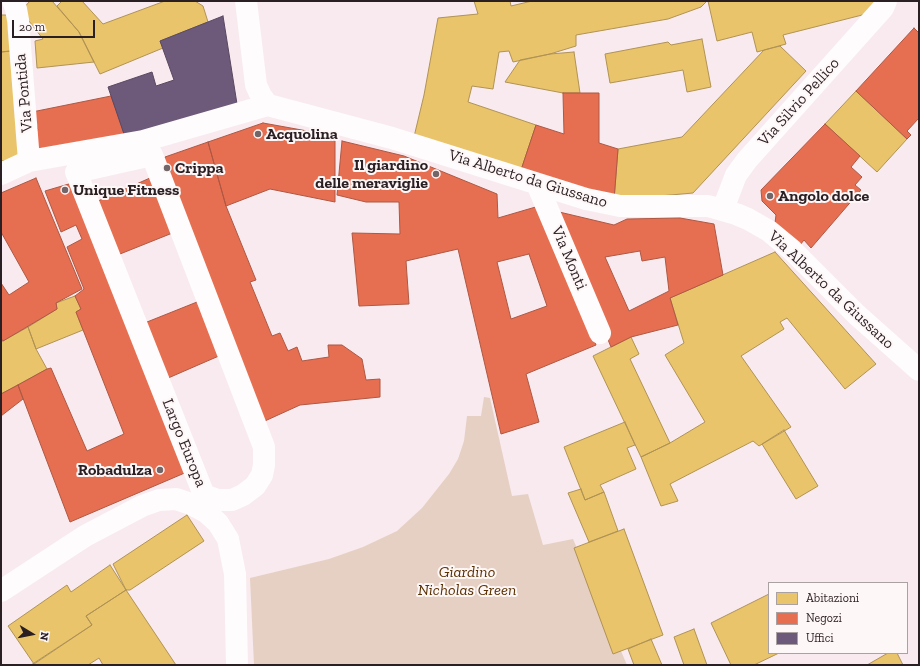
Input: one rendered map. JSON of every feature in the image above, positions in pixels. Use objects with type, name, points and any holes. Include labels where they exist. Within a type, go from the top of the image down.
[{"type":"street","name":"Via Pontida","points":[[13,1],[18,20],[29,161]]},
{"type":"street","points":[[1,174],[29,161],[143,141],[268,104],[261,96],[256,85],[246,1]]},
{"type":"street","name":"Via Silvio Pellico","points":[[722,209],[736,175],[747,160],[883,8],[886,1]]},
{"type":"street","name":"Via Alberto da Giussano","points":[[268,104],[392,138],[586,199],[620,206],[708,206],[722,209],[748,219],[769,231],[792,250],[857,316],[919,370]]},
{"type":"street","name":"Largo Europa","points":[[152,155],[264,447],[264,465],[262,475],[255,486],[243,495],[232,500],[218,500],[204,495],[76,172],[152,155]]},
{"type":"street","name":"Via Monti","points":[[537,184],[600,332]]},
{"type":"street","points":[[1,591],[85,536],[142,506],[159,500],[176,499],[191,504],[206,512],[218,523],[228,539],[235,574],[237,665]]},
{"type":"green space","name":"Giardino Nicholas Green","points":[[484,397],[490,398],[512,496],[528,494],[543,545],[573,539],[627,665],[254,665],[250,578],[329,559],[363,547],[397,531],[422,508],[449,474],[458,459],[464,441],[467,416],[481,416]]},
{"type":"building: Abitazioni","points":[[30,1],[52,1],[79,32],[94,62],[37,68],[35,41],[43,39],[21,11]]},
{"type":"building: Abitazioni","points":[[62,1],[82,1],[103,24],[165,1],[195,1],[203,6],[208,22],[160,41],[163,48],[100,74],[79,32],[57,6]]},
{"type":"building: Abitazioni","points":[[474,1],[510,1],[511,6],[532,1],[707,1],[701,7],[668,19],[576,35],[576,46],[550,54],[513,62],[509,51],[499,52],[493,89],[472,86],[468,102],[536,125],[521,170],[413,141],[424,95],[438,18],[478,14]]},
{"type":"building: Abitazioni","points":[[708,1],[876,1],[878,11],[783,35],[786,44],[757,52],[752,32],[717,41]]},
{"type":"building: Abitazioni","points":[[1,15],[7,15],[11,51],[1,52]]},
{"type":"building: Abitazioni","points":[[702,39],[711,87],[687,92],[683,70],[610,83],[605,54],[668,42],[671,45]]},
{"type":"building: Abitazioni","points":[[780,46],[806,71],[693,193],[614,200],[618,149],[682,137],[764,50]]},
{"type":"building: Abitazioni","points":[[11,51],[24,158],[1,161],[1,52]]},
{"type":"building: Abitazioni","points":[[574,52],[580,93],[563,93],[505,82],[520,60],[550,54]]},
{"type":"building: Abitazioni","points":[[856,91],[907,139],[877,172],[825,124]]},
{"type":"building: Abitazioni","points":[[775,252],[876,364],[845,389],[787,318],[780,322],[784,329],[741,356],[791,427],[759,446],[753,441],[670,484],[678,501],[661,506],[641,457],[670,443],[705,422],[665,355],[684,343],[670,298]]},
{"type":"building: Abitazioni","points":[[75,296],[81,309],[76,312],[83,330],[36,349],[28,327],[57,309],[56,303]]},
{"type":"building: Abitazioni","points":[[28,327],[36,349],[47,369],[1,394],[1,342]]},
{"type":"building: Abitazioni","points":[[631,337],[639,354],[630,359],[670,443],[641,457],[593,356]]},
{"type":"building: Abitazioni","points":[[625,422],[635,445],[627,448],[636,469],[600,485],[604,492],[585,500],[564,447]]},
{"type":"building: Abitazioni","points":[[784,430],[818,486],[796,499],[762,444]]},
{"type":"building: Abitazioni","points":[[581,489],[585,500],[604,492],[618,531],[589,542],[568,493]]},
{"type":"building: Abitazioni","points":[[187,515],[204,541],[130,590],[126,590],[113,564]]},
{"type":"building: Abitazioni","points":[[624,529],[663,635],[613,654],[574,548]]},
{"type":"building: Abitazioni","points":[[110,565],[126,590],[86,616],[92,625],[34,664],[8,626],[67,585],[71,592]]},
{"type":"building: Abitazioni","points":[[126,590],[176,665],[103,665],[99,658],[88,665],[31,665],[92,625],[86,616]]},
{"type":"building: Abitazioni","points":[[768,594],[768,654],[777,654],[754,665],[731,665],[711,623]]},
{"type":"building: Abitazioni","points":[[694,629],[707,665],[684,665],[674,637]]},
{"type":"building: Abitazioni","points":[[651,639],[662,665],[634,665],[628,649]]},
{"type":"building: Abitazioni","points":[[886,654],[898,654],[903,665],[867,665]]},
{"type":"building: Negozi","points":[[914,28],[919,33],[919,118],[907,131],[911,135],[907,139],[856,91]]},
{"type":"building: Negozi","points":[[563,93],[599,93],[599,143],[618,149],[614,200],[521,170],[536,125],[564,134]]},
{"type":"building: Negozi","points":[[111,96],[125,134],[27,153],[24,132],[38,130],[32,112]]},
{"type":"building: Negozi","points":[[263,123],[335,136],[335,202],[270,189],[226,206],[208,142]]},
{"type":"building: Negozi","points":[[825,124],[860,156],[851,167],[862,177],[855,185],[861,190],[811,248],[804,240],[800,245],[775,223],[776,215],[762,201],[761,190]]},
{"type":"building: Negozi","points":[[342,141],[404,156],[497,194],[498,218],[539,206],[554,231],[596,345],[526,374],[539,422],[501,434],[458,249],[406,261],[409,304],[359,306],[352,233],[400,234],[399,202],[366,202],[337,195]],"holes":[[[529,254],[547,306],[511,319],[497,262]]]},
{"type":"building: Negozi","points":[[208,142],[226,206],[256,280],[250,282],[272,336],[280,333],[288,351],[297,347],[302,361],[329,357],[328,345],[342,345],[362,359],[366,380],[380,379],[380,397],[300,405],[256,425],[228,352],[159,382],[194,469],[70,522],[18,385],[51,368],[87,451],[124,434],[76,312],[81,309],[75,296],[84,289],[67,247],[82,239],[76,225],[61,232],[45,191],[79,181],[89,205],[159,174],[165,157]],"holes":[[[180,230],[207,298],[137,326],[110,258]]]},
{"type":"building: Negozi","points":[[36,178],[82,289],[56,303],[57,309],[3,341],[1,338],[1,283],[9,295],[29,282],[1,232],[1,193]]},
{"type":"building: Negozi","points":[[555,211],[614,225],[627,219],[680,218],[714,224],[723,275],[670,298],[678,325],[631,337],[611,347]],"holes":[[[640,251],[642,261],[665,257],[669,291],[629,311],[605,257]]]},
{"type":"building: Negozi","points":[[18,385],[23,399],[1,416],[1,394]]},
{"type":"building: Uffici","points":[[223,16],[237,104],[126,140],[108,87],[152,72],[156,86],[174,80],[160,41]]},
{"type":"place","name":"Acquolina","points":[[258,134]]},
{"type":"place","name":"Crippa","points":[[167,168]]},
{"type":"place","name":"Il giardino delle meraviglie","points":[[436,174]]},
{"type":"place","name":"Unique Fitness","points":[[65,190]]},
{"type":"place","name":"Angolo dolce","points":[[770,196]]},
{"type":"place","name":"Robadulza","points":[[160,470]]}]
